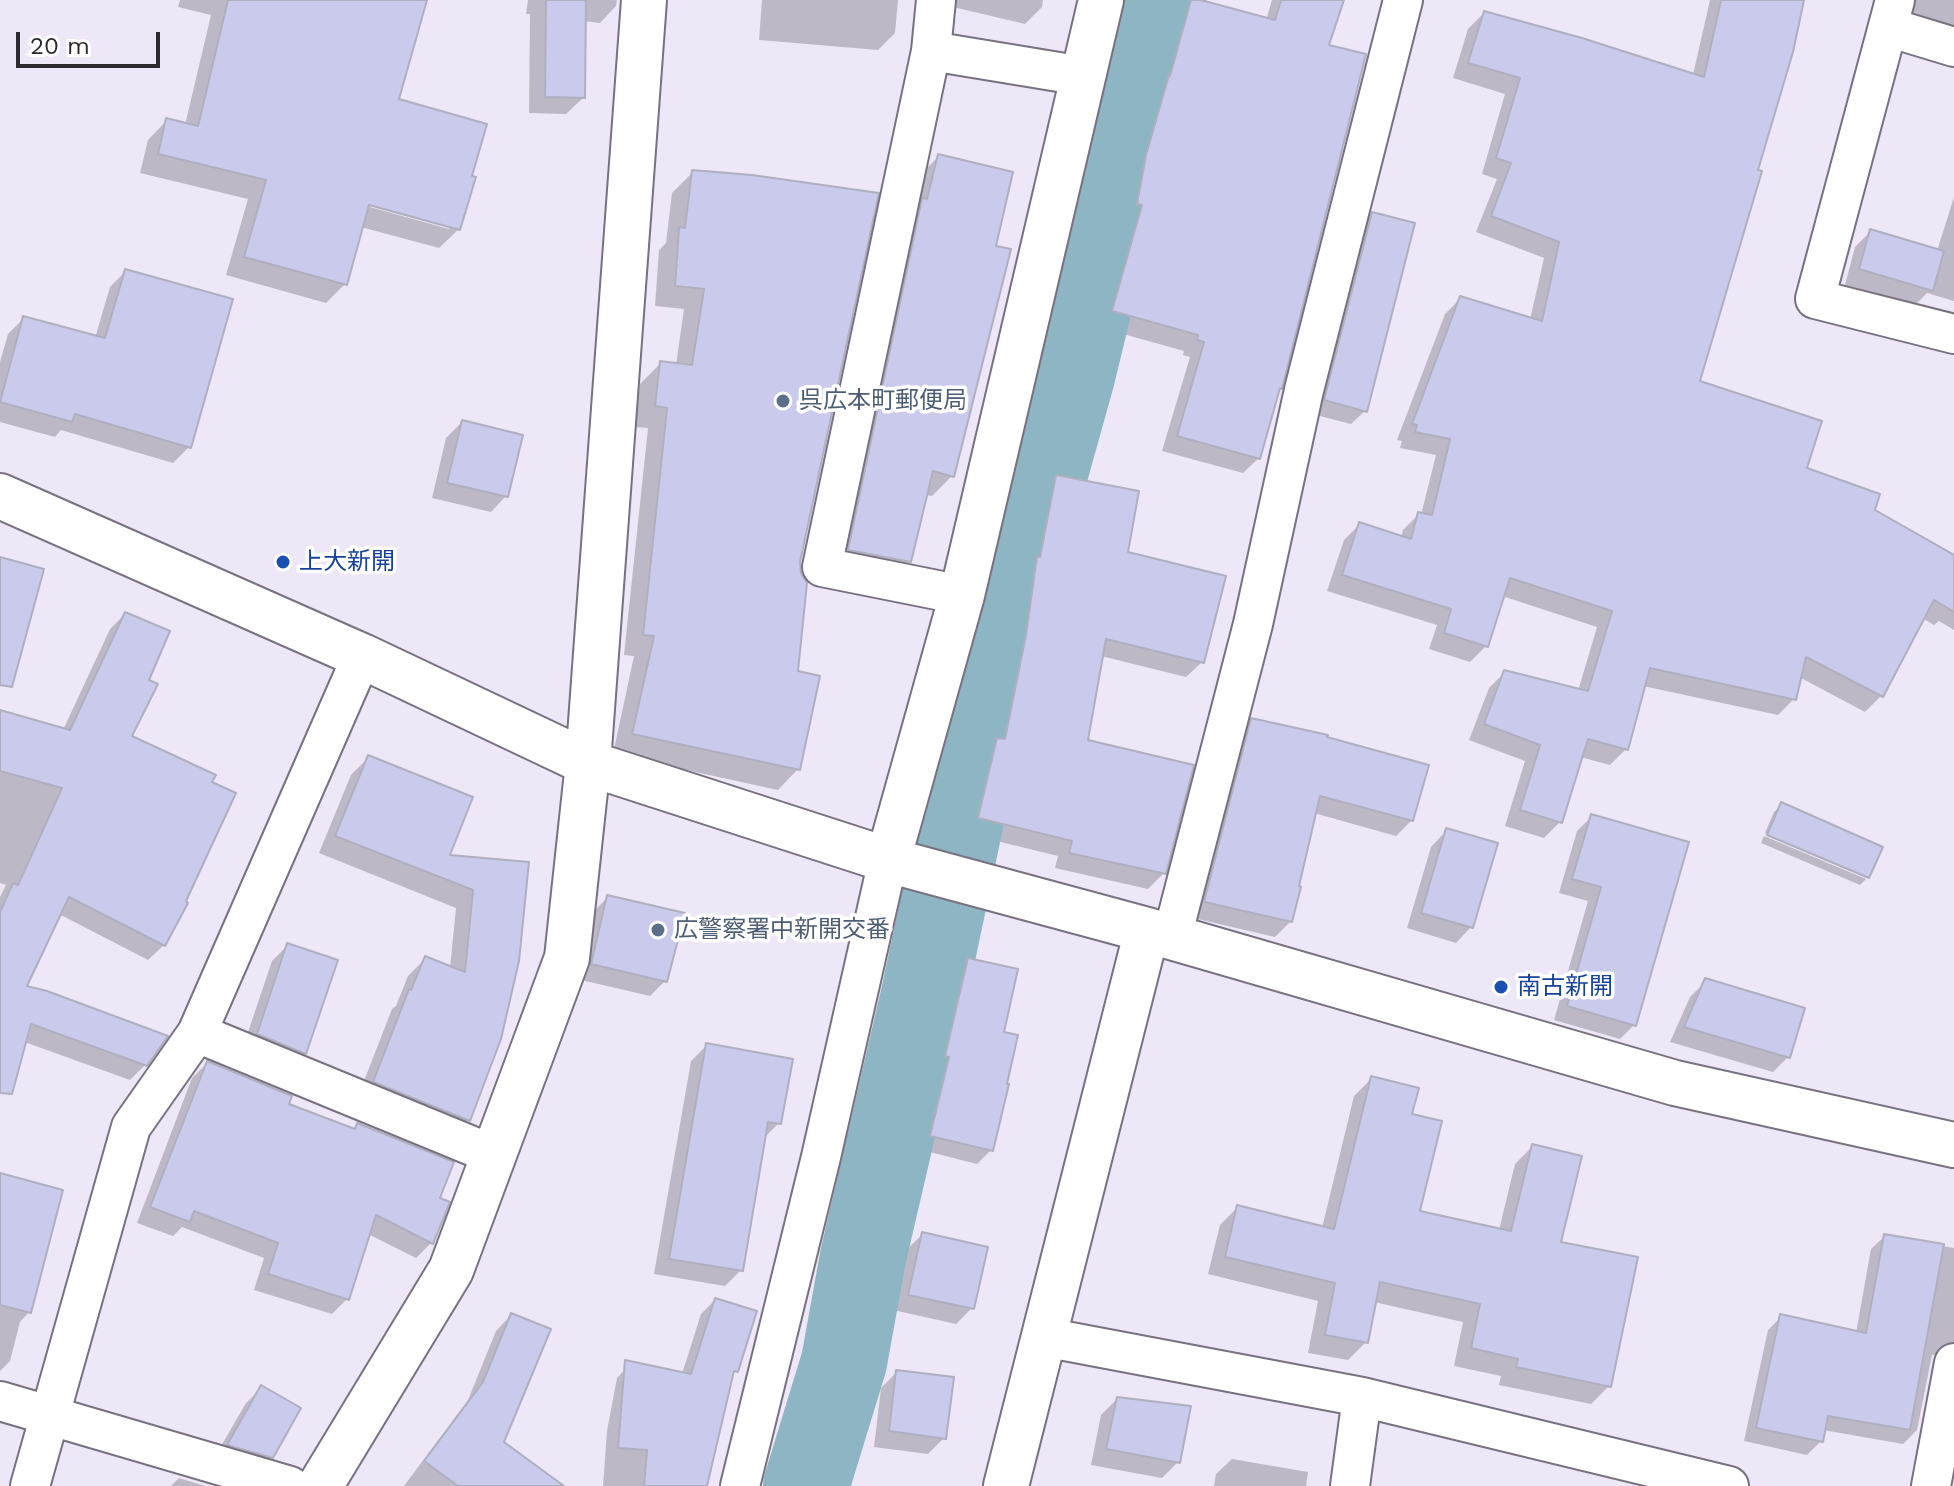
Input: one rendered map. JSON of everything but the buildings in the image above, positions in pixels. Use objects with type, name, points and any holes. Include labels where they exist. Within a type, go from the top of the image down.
[{"type":"street","points":[[320,1486],[451,1270],[567,958],[588,763],[644,0]]},
{"type":"street","points":[[936,0],[931,51],[822,567],[962,595]]},
{"type":"street","points":[[740,1486],[821,1157],[907,865],[962,595],[1101,0]]},
{"type":"street","points":[[1006,1486],[1044,1337],[1159,933],[1253,624],[1304,390],[1403,0]]},
{"type":"street","points":[[1954,46],[1891,13],[1815,299],[1954,334]]},
{"type":"street","points":[[931,51],[1083,76]]},
{"type":"street","points":[[0,496],[362,656],[588,763],[907,865],[1159,933],[1675,1083],[1954,1145]]},
{"type":"street","points":[[30,1486],[131,1127],[197,1033],[362,656]]},
{"type":"street","points":[[197,1033],[494,1155]]},
{"type":"street","points":[[1044,1337],[1362,1397],[1729,1486]]},
{"type":"street","points":[[1931,1486],[1954,1363]]},
{"type":"street","points":[[1350,1486],[1362,1397]]},
{"type":"street","points":[[0,1401],[290,1486]]},
{"type":"street","points":[[1585,1452],[1609,1486]]},
{"type":"waterway","points":[[806,1486],[844,1362],[863,1257],[1013,587],[1072,376],[1163,0]]},
{"type":"place","name":"呉広本町郵便局","points":[[783,401]]},
{"type":"place","name":"上大新開","points":[[283,562]]},
{"type":"place","name":"広警察署中新開交番","points":[[658,930]]},
{"type":"place","name":"南古新開","points":[[1501,987]]}]
